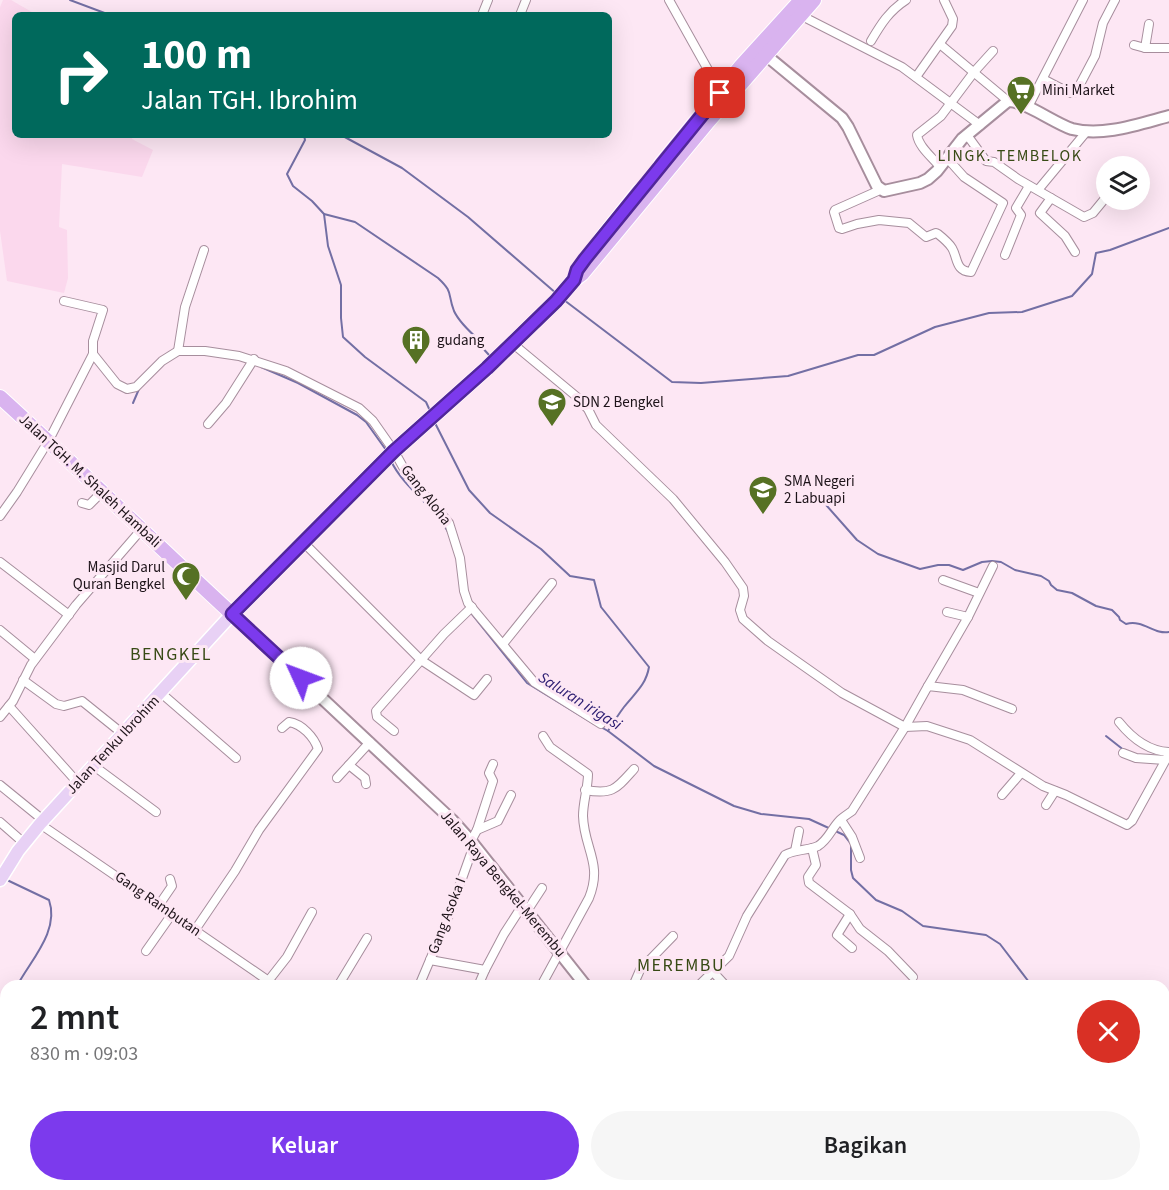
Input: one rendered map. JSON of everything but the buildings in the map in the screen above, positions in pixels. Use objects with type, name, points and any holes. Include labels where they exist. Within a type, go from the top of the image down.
[{"type":"highway","points":[[232,614],[390,455],[512,343],[582,274],[801,0]]},
{"type":"highway","points":[[762,51],[814,0]]},
{"type":"highway","name":"Jalan TGH. M. Shaleh Hambali","points":[[0,397],[232,614]]},
{"type":"main road","name":"Jalan Tenku Ibrohim","points":[[3,875],[41,822],[232,614]]},
{"type":"street","points":[[669,0],[723,96]]},
{"type":"street","points":[[871,41],[891,9],[906,0]]},
{"type":"street","points":[[916,77],[941,45],[952,26],[953,19],[944,0]]},
{"type":"street","points":[[1028,107],[1083,0]]},
{"type":"street","points":[[1042,79],[1071,93],[1076,92],[1095,56],[1103,23],[1115,0]]},
{"type":"street","points":[[800,15],[902,67],[980,125]]},
{"type":"street","points":[[1145,48],[1149,24]]},
{"type":"street","points":[[941,45],[1008,101],[1018,101],[1066,127],[1087,131],[1123,128],[1169,116]]},
{"type":"street","points":[[1134,45],[1145,48],[1169,48]]},
{"type":"street","points":[[762,51],[842,118],[880,190]]},
{"type":"street","points":[[993,51],[941,116],[917,137],[943,162],[1005,201],[972,271],[969,273],[957,264],[953,249],[938,234],[926,237],[909,223],[879,220],[839,228],[835,210],[880,190],[889,191],[920,183],[932,176],[943,162],[967,135],[1008,101]]},
{"type":"street","points":[[1038,190],[1087,131]]},
{"type":"street","points":[[967,135],[986,161],[994,162],[1029,186],[1087,217],[1096,208]]},
{"type":"street","points":[[1005,255],[1021,214],[1015,208],[1029,186]]},
{"type":"street","points":[[1051,198],[1040,213],[1065,236],[1075,252]]},
{"type":"street","points":[[90,358],[117,384],[127,389],[136,387],[162,361],[178,351],[185,307],[204,250]]},
{"type":"street","points":[[0,516],[48,440],[90,358],[103,310],[64,301]]},
{"type":"street","points":[[512,343],[578,397],[588,409],[596,425],[673,499],[725,562],[743,588],[744,596],[740,610],[744,621],[792,659],[842,693],[905,727],[927,726],[962,736],[987,749],[1021,773],[1130,825],[1168,756]]},
{"type":"street","name":"Gang Aloha","points":[[178,351],[240,356],[252,362],[286,371],[358,408],[373,421],[390,455],[452,527],[470,609]]},
{"type":"street","points":[[208,424],[226,403],[252,362]]},
{"type":"street","points":[[82,503],[89,505],[103,491]]},
{"type":"street","points":[[0,717],[9,706],[35,659],[109,565],[141,530]]},
{"type":"street","points":[[303,542],[421,660],[474,695],[487,680]]},
{"type":"street","points":[[0,562],[69,615]]},
{"type":"street","points":[[704,980],[729,956],[739,931],[785,855],[813,848],[827,840],[837,825],[856,806],[905,727],[968,617],[993,566]]},
{"type":"street","points":[[943,580],[979,593]]},
{"type":"street","points":[[503,644],[552,582]]},
{"type":"street","points":[[394,731],[377,717],[375,712],[444,634],[470,609],[534,682],[601,724]]},
{"type":"street","points":[[947,612],[968,617]]},
{"type":"street","name":"Jalan Raya Bengkel-Merembu","points":[[232,614],[432,800],[472,843],[581,980]]},
{"type":"street","points":[[0,630],[35,659]]},
{"type":"street","points":[[23,680],[56,704],[64,706],[82,701],[123,734]]},
{"type":"street","points":[[928,686],[963,690],[1012,709]]},
{"type":"street","points":[[161,693],[236,758]]},
{"type":"street","points":[[9,706],[78,783]]},
{"type":"street","points":[[195,930],[230,880],[259,830],[318,749],[315,741],[294,723],[289,722],[282,728]]},
{"type":"street","points":[[1119,722],[1141,743],[1168,756]]},
{"type":"street","points":[[543,736],[550,747],[589,776],[585,790],[584,821],[596,869],[589,898],[544,980]]},
{"type":"street","points":[[337,778],[370,742]]},
{"type":"street","points":[[1123,753],[1136,758],[1168,756]]},
{"type":"street","name":"Gang Asoka I","points":[[422,980],[449,915],[493,781],[489,773],[493,764]]},
{"type":"street","points":[[349,765],[365,778],[366,784]]},
{"type":"street","points":[[94,766],[156,812]]},
{"type":"street","points":[[585,790],[600,793],[611,792],[619,787],[634,770]]},
{"type":"street","points":[[1002,795],[1021,773]]},
{"type":"street","name":"Gang Rambutan","points":[[0,784],[41,822],[268,980]]},
{"type":"street","points":[[1046,805],[1055,791]]},
{"type":"street","points":[[477,830],[498,821],[511,795]]},
{"type":"street","points":[[0,822],[24,843]]},
{"type":"street","points":[[837,825],[852,837],[860,858]]},
{"type":"street","points":[[795,851],[799,831]]},
{"type":"street","points":[[813,848],[816,865],[808,877],[809,883],[850,914],[860,929],[888,951],[913,977]]},
{"type":"street","points":[[159,905],[172,886],[170,879]]},
{"type":"street","points":[[481,980],[504,934],[542,888]]},
{"type":"street","points":[[268,980],[287,957],[312,912]]},
{"type":"street","points":[[146,951],[172,914]]},
{"type":"street","points":[[850,914],[837,931],[837,935],[852,948]]},
{"type":"street","points":[[636,980],[640,970],[673,936]]},
{"type":"street","points":[[342,980],[367,938]]},
{"type":"street","points":[[437,944],[447,947]]},
{"type":"street","points":[[430,960],[485,970]]},
{"type":"street","points":[[713,972],[720,980]]},
{"type":"shaded area","points":[[3,0],[11,0],[32,12],[12,12],[12,138],[132,138],[153,150],[142,177],[62,164],[59,227],[67,230],[68,278],[64,293],[7,281],[0,231],[0,7]]},
{"type":"waterway","points":[[70,0],[102,12]]},
{"type":"waterway","points":[[305,138],[287,174],[293,186],[324,214],[328,246],[341,285],[343,337],[365,357],[426,402],[431,413]]},
{"type":"waterway","points":[[347,138],[402,168],[468,217],[557,294]]},
{"type":"waterway","points":[[324,214],[355,222],[438,278],[448,290],[454,311],[459,319],[479,340],[479,344],[489,355]]},
{"type":"waterway","points":[[564,300],[672,382],[701,383],[788,376],[858,355],[874,355],[935,327],[989,313],[1022,312],[1072,296],[1092,274],[1096,253],[1169,228]]},
{"type":"waterway","name":"Saluran irigasi","points":[[261,367],[298,383],[357,415],[366,422],[386,450]]},
{"type":"waterway","name":"Saluran irigasi","points":[[133,403],[139,389]]},
{"type":"waterway","points":[[434,421],[469,490],[490,513],[541,549],[570,576],[594,580],[601,607],[649,667],[643,684],[608,731]]},
{"type":"waterway","name":"Saluran irigasi","points":[[391,461],[404,481],[437,516],[450,536]]},
{"type":"waterway","points":[[819,497],[857,540],[878,554],[920,569],[949,565],[963,570],[982,562],[1001,562],[1015,570],[1041,576],[1057,590],[1072,593],[1096,606],[1112,610],[1126,624],[1138,624],[1169,632]]},
{"type":"waterway","name":"Saluran irigasi","points":[[471,613],[527,683],[594,724]]},
{"type":"waterway","name":"Saluran irigasi","points":[[599,726],[654,766],[734,806],[761,814],[809,819],[844,835],[851,844],[853,878],[876,900],[902,911],[923,926],[986,935],[1000,944],[1027,980]]},
{"type":"waterway","points":[[1106,736],[1125,751]]},
{"type":"waterway","points":[[7,880],[49,900],[51,912],[47,934],[21,980]]},
{"type":"place","name":"Mini Market","points":[[1021,116]]},
{"type":"place","name":"gudang","points":[[416,366]]},
{"type":"place","name":"SDN 2 Bengkel","points":[[552,428]]},
{"type":"place","name":"SMA Negeri 2 Labuapi","points":[[763,516]]},
{"type":"place","name":"Masjid Darul Quran Bengkel","points":[[186,602]]},
{"type":"district","name":"LINGK. TEMBELOK","points":[[1010,156]]},
{"type":"district","name":"BENGKEL","points":[[171,654]]},
{"type":"district","name":"MEREMBU","points":[[681,965]]},
{"type":"route","points":[[301,678],[232,614],[394,451],[487,368],[556,301],[574,280],[577,270],[585,259],[720,93]]}]
